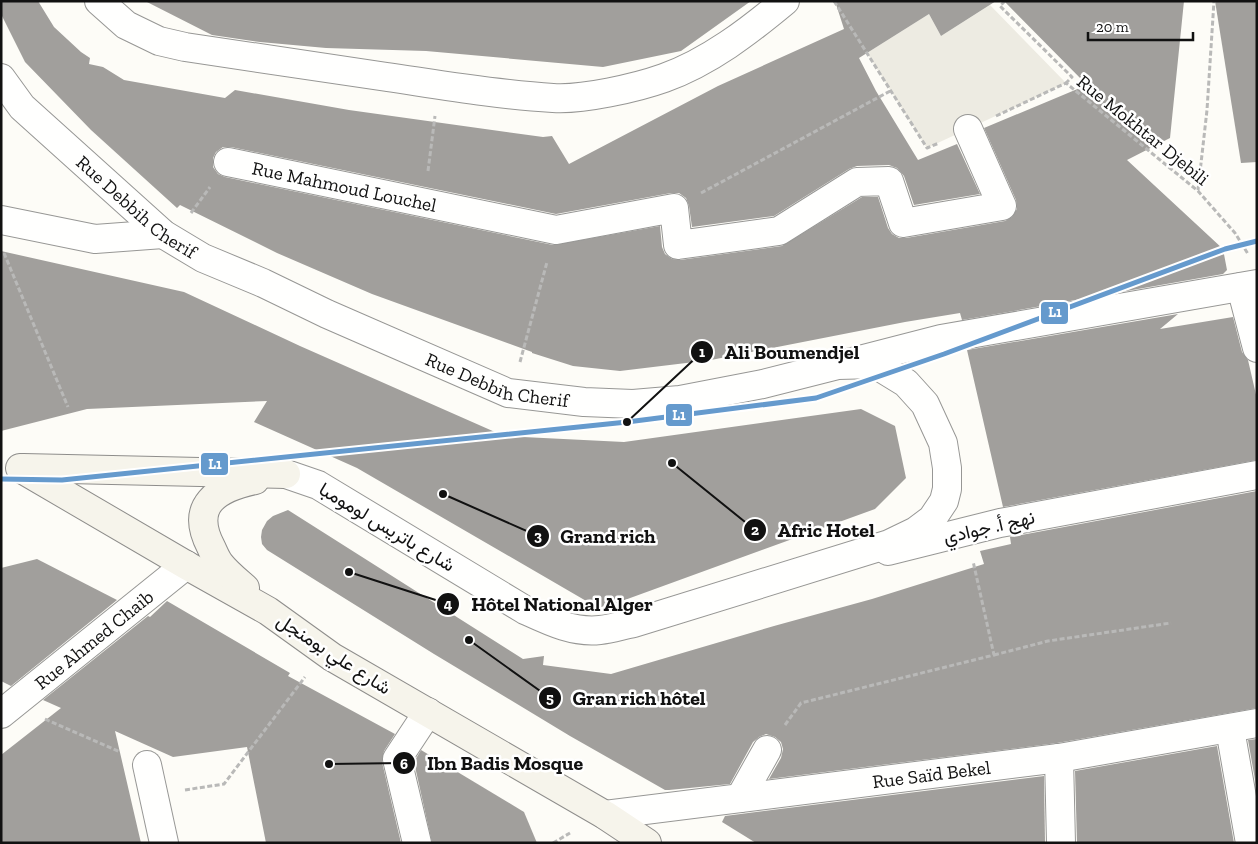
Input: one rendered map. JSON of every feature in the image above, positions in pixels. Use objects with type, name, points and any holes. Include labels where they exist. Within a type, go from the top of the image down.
[{"type":"main road","points":[[10,469],[286,474]]},
{"type":"main road","name":"شارع علي بومنجل","points":[[10,469],[268,611],[332,657],[605,815],[648,843]]},
{"type":"main road","points":[[268,611],[220,564],[205,536],[203,526],[204,513],[207,504],[224,489],[235,484],[286,474]]},
{"type":"street","points":[[99,1],[126,25],[159,41],[185,47],[438,85],[554,98],[586,96],[665,78],[696,64],[747,31],[785,1]]},
{"type":"street","name":"Rue Debbih Cherif","points":[[1,78],[22,107],[163,234],[203,258],[508,393],[584,402],[633,404],[671,401],[763,384],[838,366],[875,364],[906,383],[925,404],[943,443],[948,468],[947,489],[944,501],[932,519],[916,531]]},
{"type":"street","points":[[556,230],[674,208],[678,246],[779,231],[857,182],[889,182],[902,223],[1002,206],[968,129]]},
{"type":"street","name":"Rue Mahmoud Louchel","points":[[228,162],[556,230]]},
{"type":"street","points":[[1,220],[96,239],[163,234]]},
{"type":"street","points":[[838,366],[941,339],[1250,277],[1257,348]]},
{"type":"street","name":"شارع باتريس لومومبا","points":[[286,474],[318,485],[525,610],[549,622],[569,628],[599,630],[634,623],[875,549],[916,531]]},
{"type":"street","name":"نهج أ. جوادي","points":[[724,595],[1000,523],[1257,475]]},
{"type":"street","name":"Rue Ahmed Chaib","points":[[7,709],[186,565]]},
{"type":"street","points":[[417,843],[397,759],[428,712]]},
{"type":"street","name":"Rue Saïd Bekel","points":[[605,815],[1059,758],[1257,723]]},
{"type":"street","points":[[1230,728],[1250,843]]},
{"type":"street","points":[[740,798],[767,750]]},
{"type":"street","points":[[1059,758],[1061,843]]},
{"type":"street","points":[[147,765],[164,843]]},
{"type":"path","name":"Rue Mokhtar Djebili","points":[[834,1],[928,148],[1066,83],[1198,191],[1235,234],[1250,277]]},
{"type":"path","points":[[1005,1],[1000,6],[1072,77],[1066,83]]},
{"type":"path","points":[[1198,191],[1207,110],[1214,1]]},
{"type":"path","points":[[425,202],[438,85]]},
{"type":"path","points":[[674,208],[892,90]]},
{"type":"path","name":"Rue Mahmoud Louchel","points":[[163,234],[190,215],[228,162]]},
{"type":"path","points":[[508,393],[520,364],[556,230]]},
{"type":"path","points":[[1,245],[68,407]]},
{"type":"path","points":[[967,531],[994,655]]},
{"type":"path","points":[[767,750],[801,703],[1048,641],[1171,623]]},
{"type":"path","points":[[154,794],[224,784],[306,676]]},
{"type":"path","points":[[7,709],[147,765]]},
{"type":"path","points":[[553,843],[574,830]]},
{"type":"shaded area","points":[[990,5],[1066,83],[927,148],[867,53],[929,14],[941,36]]},
{"type":"building","points":[[1,1],[38,1],[54,27],[90,58],[89,64],[103,67],[124,80],[225,98],[235,90],[349,110],[543,137],[552,136],[569,164],[718,86],[844,29],[835,1],[996,1],[941,36],[929,14],[859,58],[876,91],[918,160],[957,144],[980,194],[914,205],[904,176],[897,168],[889,165],[857,166],[849,169],[774,216],[692,227],[686,198],[679,193],[556,214],[231,147],[223,147],[216,152],[213,158],[213,167],[218,174],[225,177],[553,245],[660,226],[662,247],[665,254],[672,259],[680,260],[782,246],[862,197],[878,197],[888,228],[892,234],[899,238],[1005,221],[1012,217],[1017,209],[1016,200],[984,128],[1087,85],[1004,1],[1184,1],[1170,138],[1127,160],[1223,249],[1227,270],[1223,274],[962,320],[960,313],[905,322],[711,360],[620,371],[573,366],[532,353],[372,294],[277,253],[180,205],[177,208],[91,130],[25,62],[1,14]]},
{"type":"building","points":[[145,1],[751,1],[681,51],[603,67],[426,51],[326,48],[260,42],[212,35]]},
{"type":"building","points":[[1215,1],[1257,1],[1257,162],[1241,163]]},
{"type":"building","points":[[1,251],[184,292],[300,346],[504,436],[624,442],[861,409],[895,426],[906,478],[875,509],[600,609],[357,468],[254,422],[267,401],[87,409],[1,431]]},
{"type":"building","points":[[1178,314],[1160,329],[1233,317],[1242,352],[1248,360],[1257,399],[1257,460],[1003,507],[967,350]]},
{"type":"building","points":[[1257,491],[1257,708],[1057,743],[769,779],[781,758],[783,749],[781,742],[775,737],[766,734],[753,742],[730,784],[669,790],[665,790],[570,736],[434,654],[267,550],[262,544],[261,537],[262,530],[267,521],[273,516],[288,510],[523,659],[544,656],[543,665],[611,674],[872,599],[984,564],[980,551],[1011,544],[1010,537]]},
{"type":"building","points":[[37,559],[117,600],[11,686],[1,681],[1,568]]},
{"type":"building","points":[[167,601],[290,673],[288,676],[395,734],[384,751],[382,762],[401,843],[266,843],[247,747],[173,757],[115,731],[141,843],[1,843],[1,755],[61,708],[43,700],[148,616],[150,617]]},
{"type":"building","points":[[1257,739],[1257,791],[1248,740]]},
{"type":"building","points":[[1217,746],[1234,843],[1077,843],[1075,771]]},
{"type":"building","points":[[421,750],[524,812],[537,843],[432,843],[414,762]]},
{"type":"building","points":[[1044,776],[1045,843],[756,843],[722,822],[725,816]]},
{"type":"transit line","name":"L1","points":[[1,479],[62,480],[627,422],[816,398],[944,354],[1225,249],[1257,241]]},
{"type":"place","name":"Ali Boumendjel","points":[[627,422]]},
{"type":"place","name":"Afric Hotel","points":[[672,463]]},
{"type":"place","name":"Grand rich","points":[[443,494]]},
{"type":"place","name":"Hôtel National Alger","points":[[349,572]]},
{"type":"place","name":"Gran rich hôtel","points":[[469,640]]},
{"type":"place","name":"Ibn Badis Mosque","points":[[329,764]]}]
